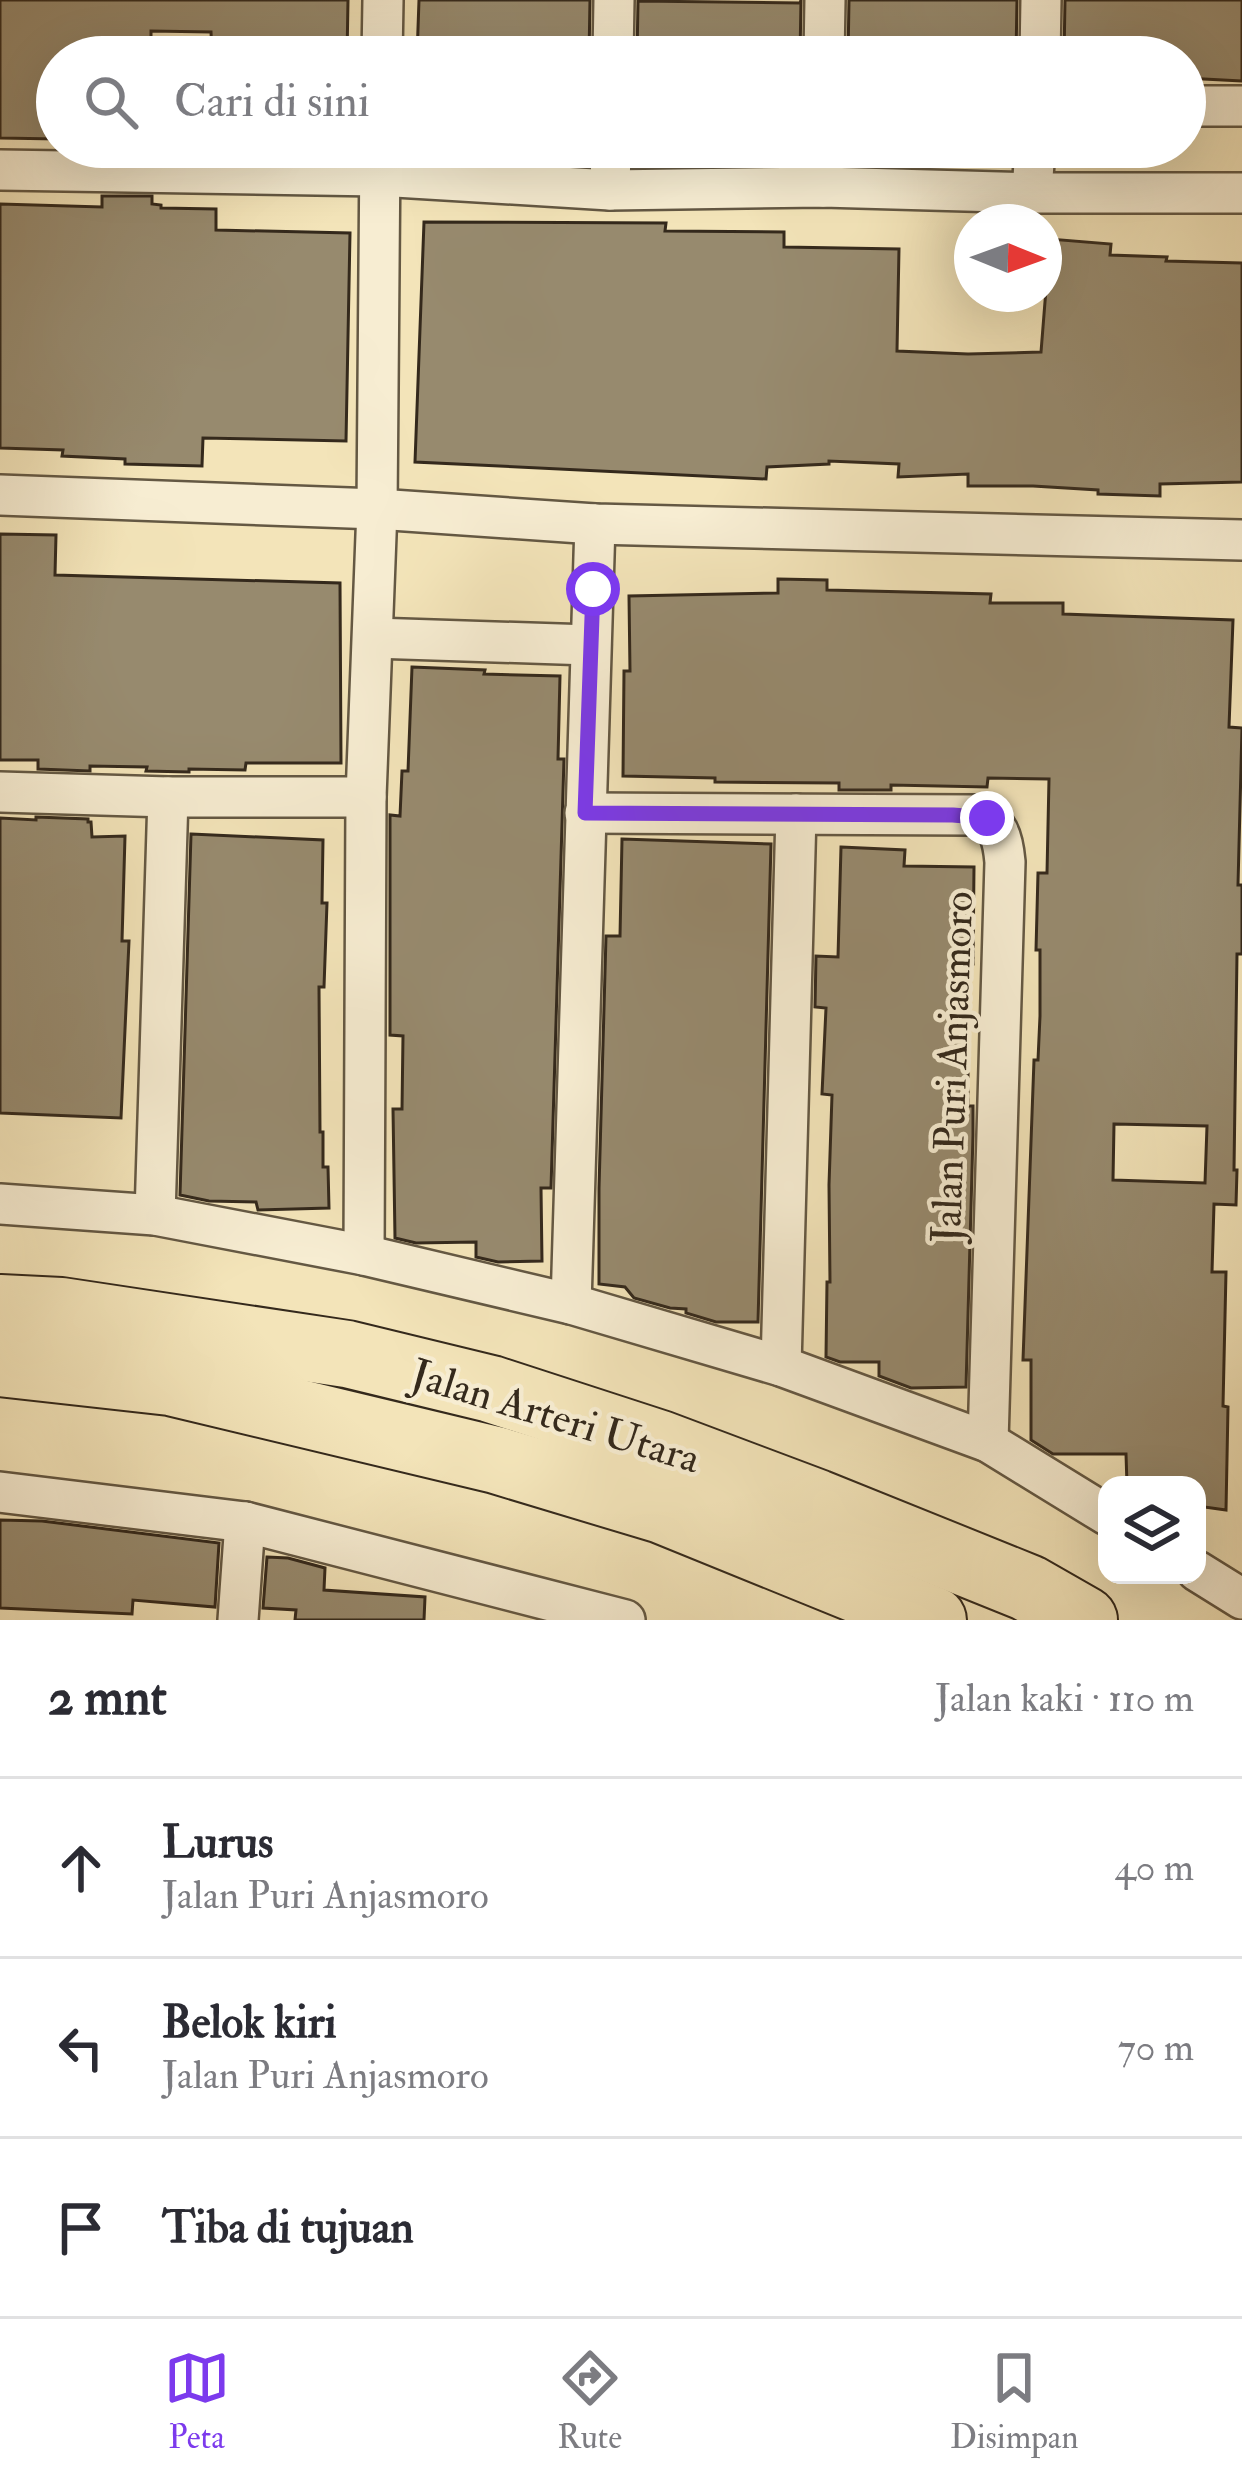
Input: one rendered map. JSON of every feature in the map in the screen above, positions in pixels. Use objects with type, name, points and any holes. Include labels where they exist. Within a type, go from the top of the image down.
[{"type":"highway","name":"Jalan Arteri Utara","points":[[0,1308],[61,1311],[346,1354],[491,1389],[660,1444],[817,1503],[1028,1588],[1084,1620]]},
{"type":"highway","name":"Jalan Arteri Utara","points":[[0,1363],[170,1382],[496,1460],[662,1510],[933,1620]]},
{"type":"street","points":[[382,36],[383,0]]},
{"type":"street","points":[[613,36],[614,0]]},
{"type":"street","points":[[824,36],[825,0]]},
{"type":"street","points":[[1040,36],[1041,0]]},
{"type":"street","points":[[1206,106],[1242,106]]},
{"type":"street","points":[[0,170],[95,168]]},
{"type":"street","points":[[364,1255],[366,797],[377,509],[379,168]]},
{"type":"street","points":[[428,168],[610,190],[823,187],[1242,194]]},
{"type":"street","points":[[610,190],[611,168]]},
{"type":"street","points":[[823,168],[823,187]]},
{"type":"street","points":[[1032,193],[1034,168]]},
{"type":"street","points":[[0,495],[377,509],[595,524],[1242,540]]},
{"type":"street","points":[[571,1304],[595,524]]},
{"type":"street","points":[[373,638],[590,645]]},
{"type":"street","points":[[0,792],[366,797]]},
{"type":"street","points":[[155,1215],[168,797]]},
{"type":"street","name":"Jalan Puri Anjasmoro","points":[[585,813],[974,815],[987,818],[1001,835],[988,1442]]},
{"type":"street","points":[[781,1366],[796,814]]},
{"type":"street","points":[[0,1204],[155,1215],[364,1255],[571,1304],[781,1366],[988,1442],[1098,1509]]},
{"type":"street","points":[[0,1492],[245,1522],[625,1620]]},
{"type":"street","points":[[238,1620],[245,1522]]},
{"type":"street","points":[[1206,1577],[1242,1599]]},
{"type":"building","points":[[0,0],[348,0],[347,36],[151,31],[151,36],[36,36],[36,139],[0,138]]},
{"type":"building","points":[[419,0],[590,0],[589,36],[418,36]]},
{"type":"building","points":[[849,0],[1017,0],[1016,36],[848,36]]},
{"type":"building","points":[[1065,0],[1242,0],[1242,81],[1206,79],[1206,36],[1064,36]]},
{"type":"building","points":[[638,1],[800,3],[800,36],[637,36]]},
{"type":"building","points":[[102,196],[152,196],[152,204],[161,208],[216,209],[216,230],[350,233],[346,441],[203,438],[202,466],[125,464],[125,459],[62,456],[63,450],[0,448],[0,204],[102,207]]},
{"type":"building","points":[[424,222],[666,223],[665,231],[784,232],[784,247],[899,249],[897,351],[1041,352],[1044,312],[1062,312],[1062,240],[1111,244],[1110,255],[1242,263],[1242,482],[1160,484],[1160,496],[968,486],[968,474],[898,477],[899,464],[829,461],[767,467],[766,479],[415,462]]},
{"type":"building","points":[[0,534],[56,535],[55,575],[340,583],[341,763],[246,763],[245,770],[189,772],[146,771],[147,767],[38,769],[38,760],[0,760]]},
{"type":"building","points":[[778,579],[827,580],[827,590],[991,594],[990,603],[1063,603],[1063,614],[1233,620],[1229,727],[1242,728],[1236,1205],[1214,1204],[1212,1272],[1226,1272],[1226,1510],[1206,1507],[1206,1476],[1127,1476],[1126,1454],[1053,1454],[1031,1440],[1031,1360],[1023,1360],[1034,1060],[1038,1060],[1040,1016],[1038,873],[1047,873],[1049,779],[988,778],[987,787],[891,785],[891,790],[839,790],[839,783],[623,776],[629,596],[778,593]],"holes":[[[1114,1124],[1207,1126],[1205,1183],[1113,1180]]]},
{"type":"building","points":[[412,667],[560,676],[558,759],[564,759],[551,1188],[541,1188],[542,1261],[498,1262],[476,1257],[476,1242],[416,1243],[395,1238],[393,1109],[402,1109],[403,1036],[390,1035],[390,815],[400,816],[402,771],[408,771]]},
{"type":"building","points":[[0,818],[88,819],[92,837],[125,836],[122,941],[129,941],[121,1118],[0,1113]]},
{"type":"building","points":[[191,834],[323,840],[322,903],[327,903],[324,987],[319,987],[320,1132],[323,1167],[328,1167],[329,1208],[258,1210],[256,1202],[180,1195]]},
{"type":"building","points":[[622,839],[771,844],[758,1322],[716,1322],[686,1313],[686,1309],[634,1298],[625,1287],[599,1284],[606,936],[620,936]]},
{"type":"building","points":[[841,847],[905,850],[904,866],[974,867],[966,1387],[911,1388],[879,1376],[879,1362],[840,1362],[826,1357],[832,1095],[822,1094],[826,1008],[815,1007],[816,956],[838,957]]},
{"type":"building","points":[[0,1520],[219,1543],[215,1607],[133,1600],[132,1614],[0,1608]]},
{"type":"building","points":[[267,1557],[325,1568],[324,1590],[425,1597],[424,1620],[295,1620],[296,1610],[263,1608]]},
{"type":"route","points":[[593,589],[585,813],[987,818]]}]
